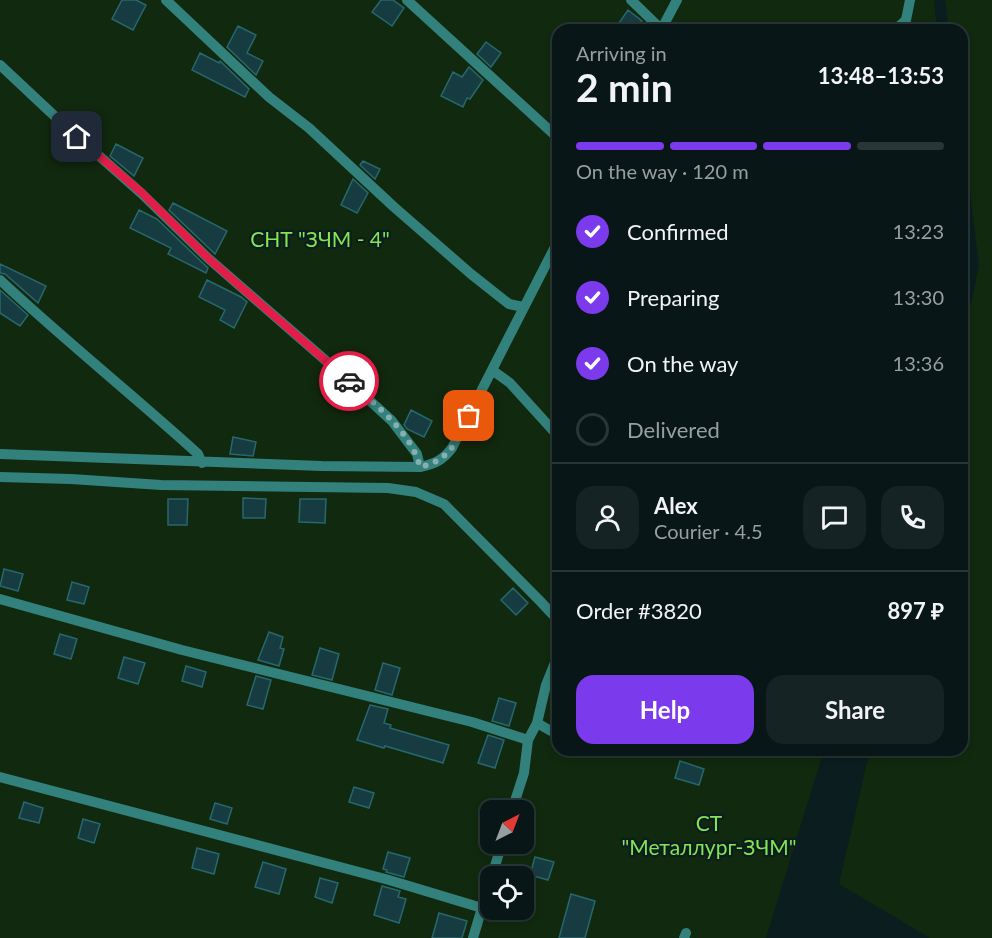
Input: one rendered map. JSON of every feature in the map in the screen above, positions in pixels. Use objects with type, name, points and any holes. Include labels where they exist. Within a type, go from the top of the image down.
[{"type":"lane","points":[[166,0],[269,97],[309,128],[471,274],[509,304],[523,307]]},
{"type":"lane","points":[[407,0],[552,133]]},
{"type":"lane","points":[[631,0],[656,24]]},
{"type":"lane","points":[[664,24],[677,0]]},
{"type":"lane","points":[[902,24],[906,20],[910,0]]},
{"type":"lane","points":[[0,65],[141,192],[209,259],[282,321],[392,421],[417,454],[420,467]]},
{"type":"lane","points":[[0,454],[202,463],[420,467],[434,464],[445,457],[452,448],[552,252]]},
{"type":"lane","points":[[0,280],[68,342],[140,401],[190,446],[198,454],[202,463]]},
{"type":"lane","points":[[492,370],[510,383],[552,429]]},
{"type":"lane","points":[[0,477],[161,485],[388,488],[416,492],[444,504],[552,614]]},
{"type":"lane","points":[[0,599],[182,650],[472,722],[528,740]]},
{"type":"lane","points":[[515,800],[524,773],[528,740],[537,723],[552,670]]},
{"type":"lane","points":[[537,723],[552,731]]},
{"type":"lane","points":[[0,777],[366,874],[480,907]]},
{"type":"lane","points":[[472,938],[480,914]]},
{"type":"green space","points":[[0,0],[934,0],[936,24],[552,24],[552,756],[822,756],[766,938],[0,938]]},
{"type":"green space","points":[[945,0],[992,0],[992,938],[930,938],[839,884],[869,756],[968,756],[968,317],[979,266],[968,176],[968,24],[948,24]]},
{"type":"building","points":[[122,0],[136,0],[146,5],[133,30],[112,19]]},
{"type":"building","points":[[381,0],[393,0],[404,8],[392,26],[372,12]]},
{"type":"building","points":[[628,10],[642,21],[640,24],[619,23]]},
{"type":"building","points":[[238,26],[256,35],[247,53],[263,61],[256,75],[227,47]]},
{"type":"building","points":[[486,42],[501,53],[491,67],[477,54]]},
{"type":"building","points":[[200,53],[219,63],[220,61],[249,89],[245,97],[192,70]]},
{"type":"building","points":[[469,67],[483,80],[470,99],[467,98],[463,107],[441,96],[453,72],[462,77]]},
{"type":"building","points":[[116,144],[143,158],[134,176],[110,156]]},
{"type":"building","points":[[363,161],[380,169],[375,179],[360,165]]},
{"type":"building","points":[[353,179],[368,193],[357,213],[341,205]]},
{"type":"building","points":[[173,203],[227,231],[215,254],[169,210]]},
{"type":"building","points":[[139,210],[157,219],[208,268],[206,273],[168,254],[171,248],[130,228]]},
{"type":"building","points":[[0,264],[46,286],[38,303],[5,274],[0,273]]},
{"type":"building","points":[[207,280],[247,302],[234,328],[220,320],[225,310],[199,297]]},
{"type":"building","points":[[0,290],[28,315],[20,326],[0,313]]},
{"type":"building","points":[[411,410],[432,421],[424,437],[407,429],[404,425]]},
{"type":"building","points":[[233,437],[256,442],[253,456],[230,454]]},
{"type":"building","points":[[243,498],[266,499],[265,518],[243,518]]},
{"type":"building","points":[[168,499],[188,499],[187,525],[168,525]]},
{"type":"building","points":[[300,499],[326,499],[325,523],[299,522]]},
{"type":"building","points":[[4,569],[23,574],[18,591],[0,586]]},
{"type":"building","points":[[72,582],[89,587],[84,604],[67,600]]},
{"type":"building","points":[[513,588],[528,603],[516,615],[501,600]]},
{"type":"building","points":[[269,632],[283,637],[280,648],[284,649],[279,666],[258,660]]},
{"type":"building","points":[[60,634],[77,639],[71,659],[54,654]]},
{"type":"building","points":[[320,648],[339,654],[332,680],[312,675]]},
{"type":"building","points":[[124,657],[145,663],[138,684],[118,678]]},
{"type":"building","points":[[383,663],[400,668],[392,695],[375,690]]},
{"type":"building","points":[[186,666],[206,672],[202,687],[182,681]]},
{"type":"building","points":[[256,676],[271,680],[263,709],[247,705]]},
{"type":"building","points":[[499,698],[516,703],[509,726],[492,721]]},
{"type":"building","points":[[370,705],[388,709],[384,723],[391,725],[390,728],[449,745],[443,763],[357,740]]},
{"type":"building","points":[[488,735],[504,740],[495,768],[478,763]]},
{"type":"building","points":[[680,761],[704,769],[699,785],[675,778]]},
{"type":"building","points":[[354,787],[374,793],[369,808],[349,802]]},
{"type":"building","points":[[24,802],[43,808],[39,823],[19,818]]},
{"type":"building","points":[[215,803],[232,808],[227,824],[210,819]]},
{"type":"building","points":[[83,819],[100,824],[94,843],[78,838]]},
{"type":"building","points":[[197,848],[219,854],[214,874],[192,868]]},
{"type":"building","points":[[388,852],[410,858],[404,877],[383,869]]},
{"type":"building","points":[[535,857],[554,862],[548,880],[534,876],[532,866]]},
{"type":"building","points":[[263,862],[286,869],[279,894],[255,887]]},
{"type":"building","points":[[320,878],[338,883],[332,903],[315,897]]},
{"type":"building","points":[[382,886],[400,891],[398,897],[406,899],[399,923],[374,915]]},
{"type":"building","points":[[571,894],[595,901],[585,938],[559,938]]},
{"type":"building","points":[[439,913],[467,921],[462,938],[432,938]]},
{"type":"way so far","points":[[349,381],[392,421],[417,454],[420,467],[434,464],[445,457],[469,416]]},
{"type":"route","points":[[77,137],[141,192],[209,259],[349,381]]},
{"type":"park label","name":"СНТ \"ЗЧМ - 4\"","points":[[320,238]]},
{"type":"park label","name":"СТ \"Металлург-ЗЧМ\"","points":[[709,834]]}]
